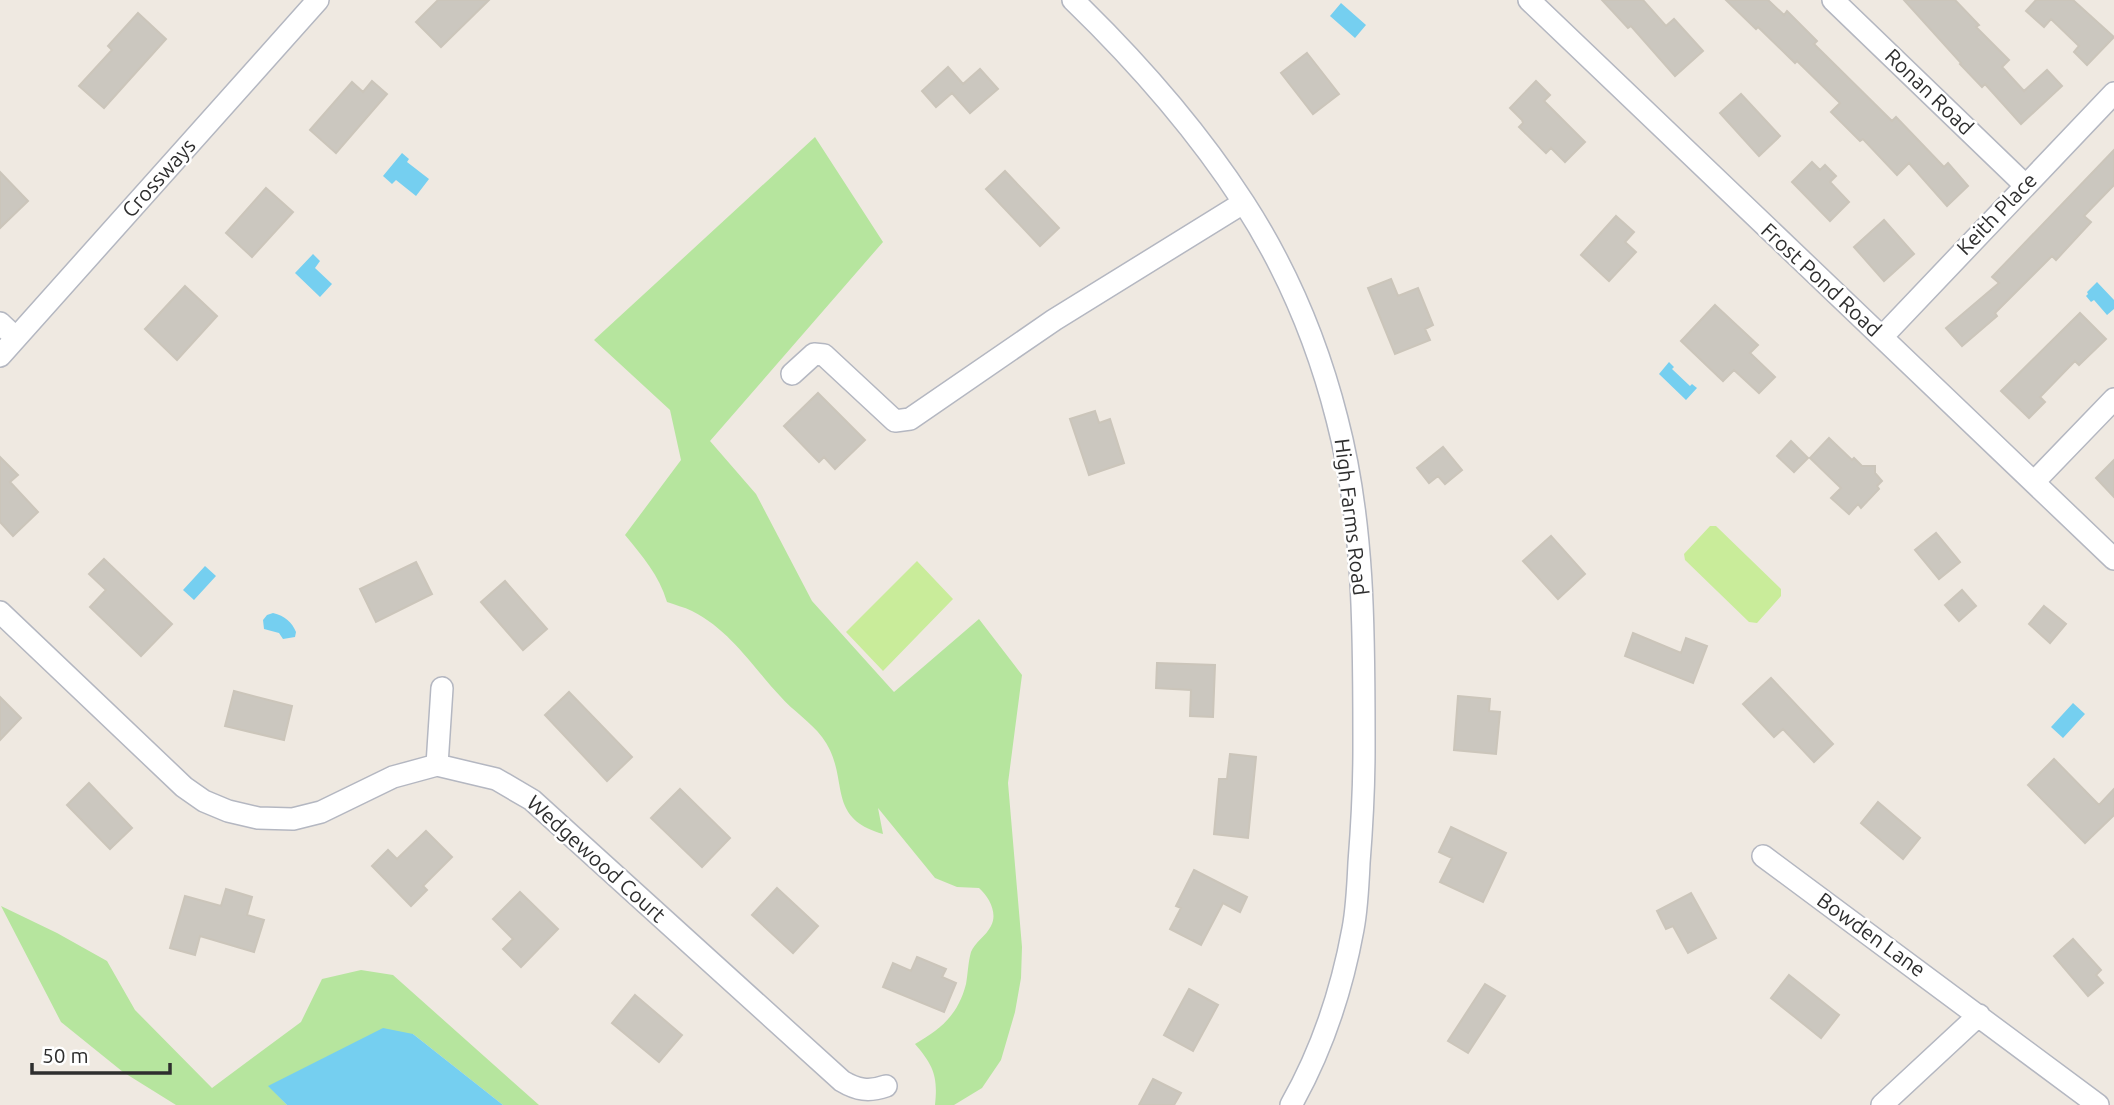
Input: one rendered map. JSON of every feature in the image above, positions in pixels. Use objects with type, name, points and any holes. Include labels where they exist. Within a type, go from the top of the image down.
[{"type":"street","name":"Crossways","points":[[0,356],[318,0]]},
{"type":"street","name":"High Farms Road","points":[[1073,0],[1114,39],[1182,120],[1243,203],[1269,246],[1297,304],[1324,374],[1338,421],[1360,565],[1364,654],[1364,793],[1355,916],[1339,989],[1318,1047],[1291,1105]]},
{"type":"street","name":"Frost Pond Road","points":[[1528,0],[2114,559]]},
{"type":"street","name":"Ronan Road","points":[[1833,0],[2025,184]]},
{"type":"street","name":"Keith Place","points":[[1882,337],[2114,93]]},
{"type":"street","points":[[792,374],[814,354],[824,355],[895,421],[910,419],[1054,320],[1243,203]]},
{"type":"street","points":[[0,323],[16,338]]},
{"type":"street","points":[[2034,482],[2114,399]]},
{"type":"street","name":"Wedgewood Court","points":[[0,612],[184,788],[204,801],[229,811],[258,818],[293,819],[321,812],[393,778],[437,765],[496,779],[532,800],[842,1081],[863,1090],[886,1086]]},
{"type":"street","points":[[437,765],[442,688]]},
{"type":"street","name":"Bowden Lane","points":[[1763,856],[2098,1105]]},
{"type":"street","points":[[1882,1105],[1979,1015]]},
{"type":"green space","points":[[815,137],[883,242],[710,441],[756,494],[812,601],[894,692],[979,619],[1022,675],[1008,783],[1022,947],[1021,978],[1015,1012],[1001,1060],[982,1088],[954,1105],[935,1105],[933,1072],[915,1044],[947,1020],[963,995],[971,952],[993,921],[991,905],[979,888],[957,887],[935,878],[878,808],[883,834],[864,827],[852,817],[841,794],[831,752],[818,732],[785,701],[718,628],[692,611],[667,602],[655,575],[625,535],[681,460],[670,410],[594,340]]},
{"type":"green space","points":[[1710,526],[1716,526],[1781,589],[1781,596],[1757,623],[1749,622],[1685,560],[1684,554]]},
{"type":"green space","points":[[917,561],[953,599],[883,671],[846,632]]},
{"type":"green space","points":[[1,906],[107,961],[135,1010],[212,1088],[301,1022],[322,979],[361,970],[393,975],[539,1105],[503,1105],[413,1034],[269,1086],[287,1105],[176,1105],[123,1072],[61,1022]]},
{"type":"water","points":[[1341,3],[1366,25],[1355,38],[1330,16]]},
{"type":"water","points":[[402,153],[409,159],[407,162],[429,179],[416,196],[396,180],[392,184],[383,176]]},
{"type":"water","points":[[313,254],[320,261],[315,268],[332,284],[320,297],[295,273]]},
{"type":"water","points":[[2097,282],[2114,300],[2114,309],[2107,315],[2094,300],[2091,302],[2086,296]]},
{"type":"water","points":[[1669,362],[1674,367],[1672,369],[1690,386],[1692,384],[1697,388],[1686,400],[1659,374]]},
{"type":"water","points":[[205,566],[216,576],[194,600],[183,590]]},
{"type":"water","points":[[273,613],[290,622],[296,632],[295,637],[283,639],[279,633],[264,629],[263,620]]},
{"type":"water","points":[[2073,703],[2085,714],[2063,738],[2051,727]]},
{"type":"water","points":[[383,1028],[413,1034],[503,1105],[287,1105],[268,1086]]},
{"type":"building","points":[[438,0],[489,0],[441,47],[416,22]]},
{"type":"building","points":[[1602,0],[1643,0],[1666,26],[1674,19],[1703,51],[1675,76],[1631,26],[1628,28]]},
{"type":"building","points":[[1726,0],[1768,0],[1784,15],[1787,11],[1817,41],[1814,44],[1892,121],[1896,117],[1944,167],[1948,163],[1968,186],[1947,206],[1909,163],[1897,175],[1863,139],[1860,141],[1831,112],[1840,103],[1797,61],[1795,63]]},
{"type":"building","points":[[1904,0],[1955,0],[1979,25],[1976,27],[2009,60],[2002,67],[2024,91],[2047,70],[2062,86],[2021,124],[1985,84],[1982,87],[1960,64]]},
{"type":"building","points":[[2036,0],[2073,0],[2114,37],[2087,65],[2074,52],[2079,46],[2051,19],[2044,27],[2026,11]]},
{"type":"building","points":[[138,13],[166,39],[104,108],[79,86],[112,50],[108,46]]},
{"type":"building","points":[[1307,53],[1339,94],[1313,114],[1281,73]]},
{"type":"building","points":[[948,67],[963,84],[980,69],[998,89],[970,113],[952,93],[936,107],[922,91]]},
{"type":"building","points":[[372,81],[387,94],[336,153],[310,130],[352,82],[363,92]]},
{"type":"building","points":[[1536,81],[1550,95],[1544,101],[1585,142],[1565,162],[1551,148],[1546,153],[1519,127],[1523,123],[1522,120],[1510,108]]},
{"type":"building","points":[[1741,94],[1780,136],[1759,156],[1720,113]]},
{"type":"building","points":[[2114,150],[2114,185],[2084,216],[2091,222],[2056,260],[2052,256],[1995,313],[1997,316],[1962,346],[1946,328],[1999,283],[1992,277]]},
{"type":"building","points":[[1812,162],[1820,170],[1825,165],[1836,176],[1830,182],[1849,202],[1830,221],[1792,182]]},
{"type":"building","points":[[1005,171],[1059,228],[1040,246],[986,189]]},
{"type":"building","points":[[0,172],[28,201],[0,228]]},
{"type":"building","points":[[266,188],[293,212],[252,257],[226,233]]},
{"type":"building","points":[[1616,216],[1634,232],[1625,242],[1636,252],[1609,281],[1581,255]]},
{"type":"building","points":[[1884,220],[1914,254],[1884,281],[1854,247]]},
{"type":"building","points":[[1391,279],[1398,296],[1418,288],[1433,325],[1425,329],[1430,340],[1395,354],[1368,288]]},
{"type":"building","points":[[185,286],[217,316],[177,360],[145,329]]},
{"type":"building","points":[[1715,305],[1758,345],[1750,353],[1775,377],[1759,393],[1734,370],[1723,381],[1681,341]]},
{"type":"building","points":[[2080,313],[2106,339],[2079,365],[2075,361],[2040,397],[2045,402],[2029,418],[2001,391]]},
{"type":"building","points":[[818,393],[865,440],[835,469],[824,457],[819,462],[784,426]]},
{"type":"building","points":[[1095,411],[1099,423],[1110,419],[1124,463],[1089,475],[1070,419]]},
{"type":"building","points":[[1829,438],[1852,460],[1854,458],[1862,466],[1875,466],[1875,473],[1882,481],[1877,486],[1879,489],[1861,508],[1858,504],[1849,514],[1831,498],[1841,488],[1810,458]]},
{"type":"building","points":[[1791,441],[1808,458],[1794,472],[1777,456]]},
{"type":"building","points":[[1443,447],[1462,470],[1445,484],[1438,476],[1429,483],[1417,468]]},
{"type":"building","points":[[0,457],[18,475],[10,482],[38,512],[13,536],[0,522]]},
{"type":"building","points":[[2114,460],[2114,497],[2096,478]]},
{"type":"building","points":[[1936,533],[1960,562],[1939,579],[1915,550]]},
{"type":"building","points":[[1551,536],[1585,574],[1558,599],[1523,561]]},
{"type":"building","points":[[104,559],[172,624],[141,656],[90,607],[106,590],[89,574]]},
{"type":"building","points":[[416,562],[432,594],[376,622],[360,589]]},
{"type":"building","points":[[505,581],[547,629],[523,650],[481,602]]},
{"type":"building","points":[[1962,590],[1976,606],[1959,621],[1945,605]]},
{"type":"building","points":[[2044,606],[2066,624],[2050,643],[2029,624]]},
{"type":"building","points":[[1633,633],[1681,653],[1686,638],[1707,646],[1693,683],[1625,656]]},
{"type":"building","points":[[1157,663],[1215,665],[1213,717],[1190,716],[1191,690],[1156,688]]},
{"type":"building","points":[[1771,678],[1833,744],[1814,762],[1783,729],[1774,737],[1743,704]]},
{"type":"building","points":[[234,691],[292,706],[284,740],[225,726]]},
{"type":"building","points":[[569,692],[632,757],[607,781],[545,715]]},
{"type":"building","points":[[1458,696],[1490,699],[1489,711],[1500,712],[1496,754],[1454,750]]},
{"type":"building","points":[[0,697],[21,718],[0,740]]},
{"type":"building","points":[[1230,754],[1256,757],[1248,838],[1214,834],[1219,779],[1227,779]]},
{"type":"building","points":[[2054,759],[2099,805],[2114,789],[2114,815],[2085,843],[2028,785]]},
{"type":"building","points":[[89,783],[132,828],[110,849],[67,805]]},
{"type":"building","points":[[680,789],[730,838],[702,867],[651,818]]},
{"type":"building","points":[[1878,802],[1920,838],[1903,859],[1861,823]]},
{"type":"building","points":[[1451,827],[1506,853],[1483,902],[1440,882],[1452,858],[1439,852]]},
{"type":"building","points":[[426,831],[452,857],[423,886],[427,890],[411,906],[372,866],[388,850],[397,859]]},
{"type":"building","points":[[1194,870],[1247,897],[1240,912],[1223,903],[1201,945],[1170,929],[1181,908],[1176,906]]},
{"type":"building","points":[[777,888],[818,926],[793,953],[752,915]]},
{"type":"building","points":[[226,889],[252,897],[247,915],[264,920],[254,952],[200,936],[195,955],[170,948],[185,896],[221,906]]},
{"type":"building","points":[[520,892],[558,929],[521,967],[503,949],[513,939],[493,919]]},
{"type":"building","points":[[1691,893],[1716,938],[1688,953],[1673,926],[1666,929],[1657,911]]},
{"type":"building","points":[[2073,939],[2101,970],[2096,975],[2103,983],[2088,996],[2054,956]]},
{"type":"building","points":[[917,957],[946,969],[942,977],[956,983],[944,1012],[883,987],[893,963],[911,971]]},
{"type":"building","points":[[1789,975],[1839,1015],[1821,1038],[1771,998]]},
{"type":"building","points":[[1485,984],[1505,996],[1468,1053],[1448,1041]]},
{"type":"building","points":[[1189,989],[1218,1005],[1193,1051],[1164,1035]]},
{"type":"building","points":[[635,995],[682,1035],[659,1062],[612,1023]]},
{"type":"building","points":[[1153,1079],[1181,1093],[1174,1105],[1139,1105]]}]
